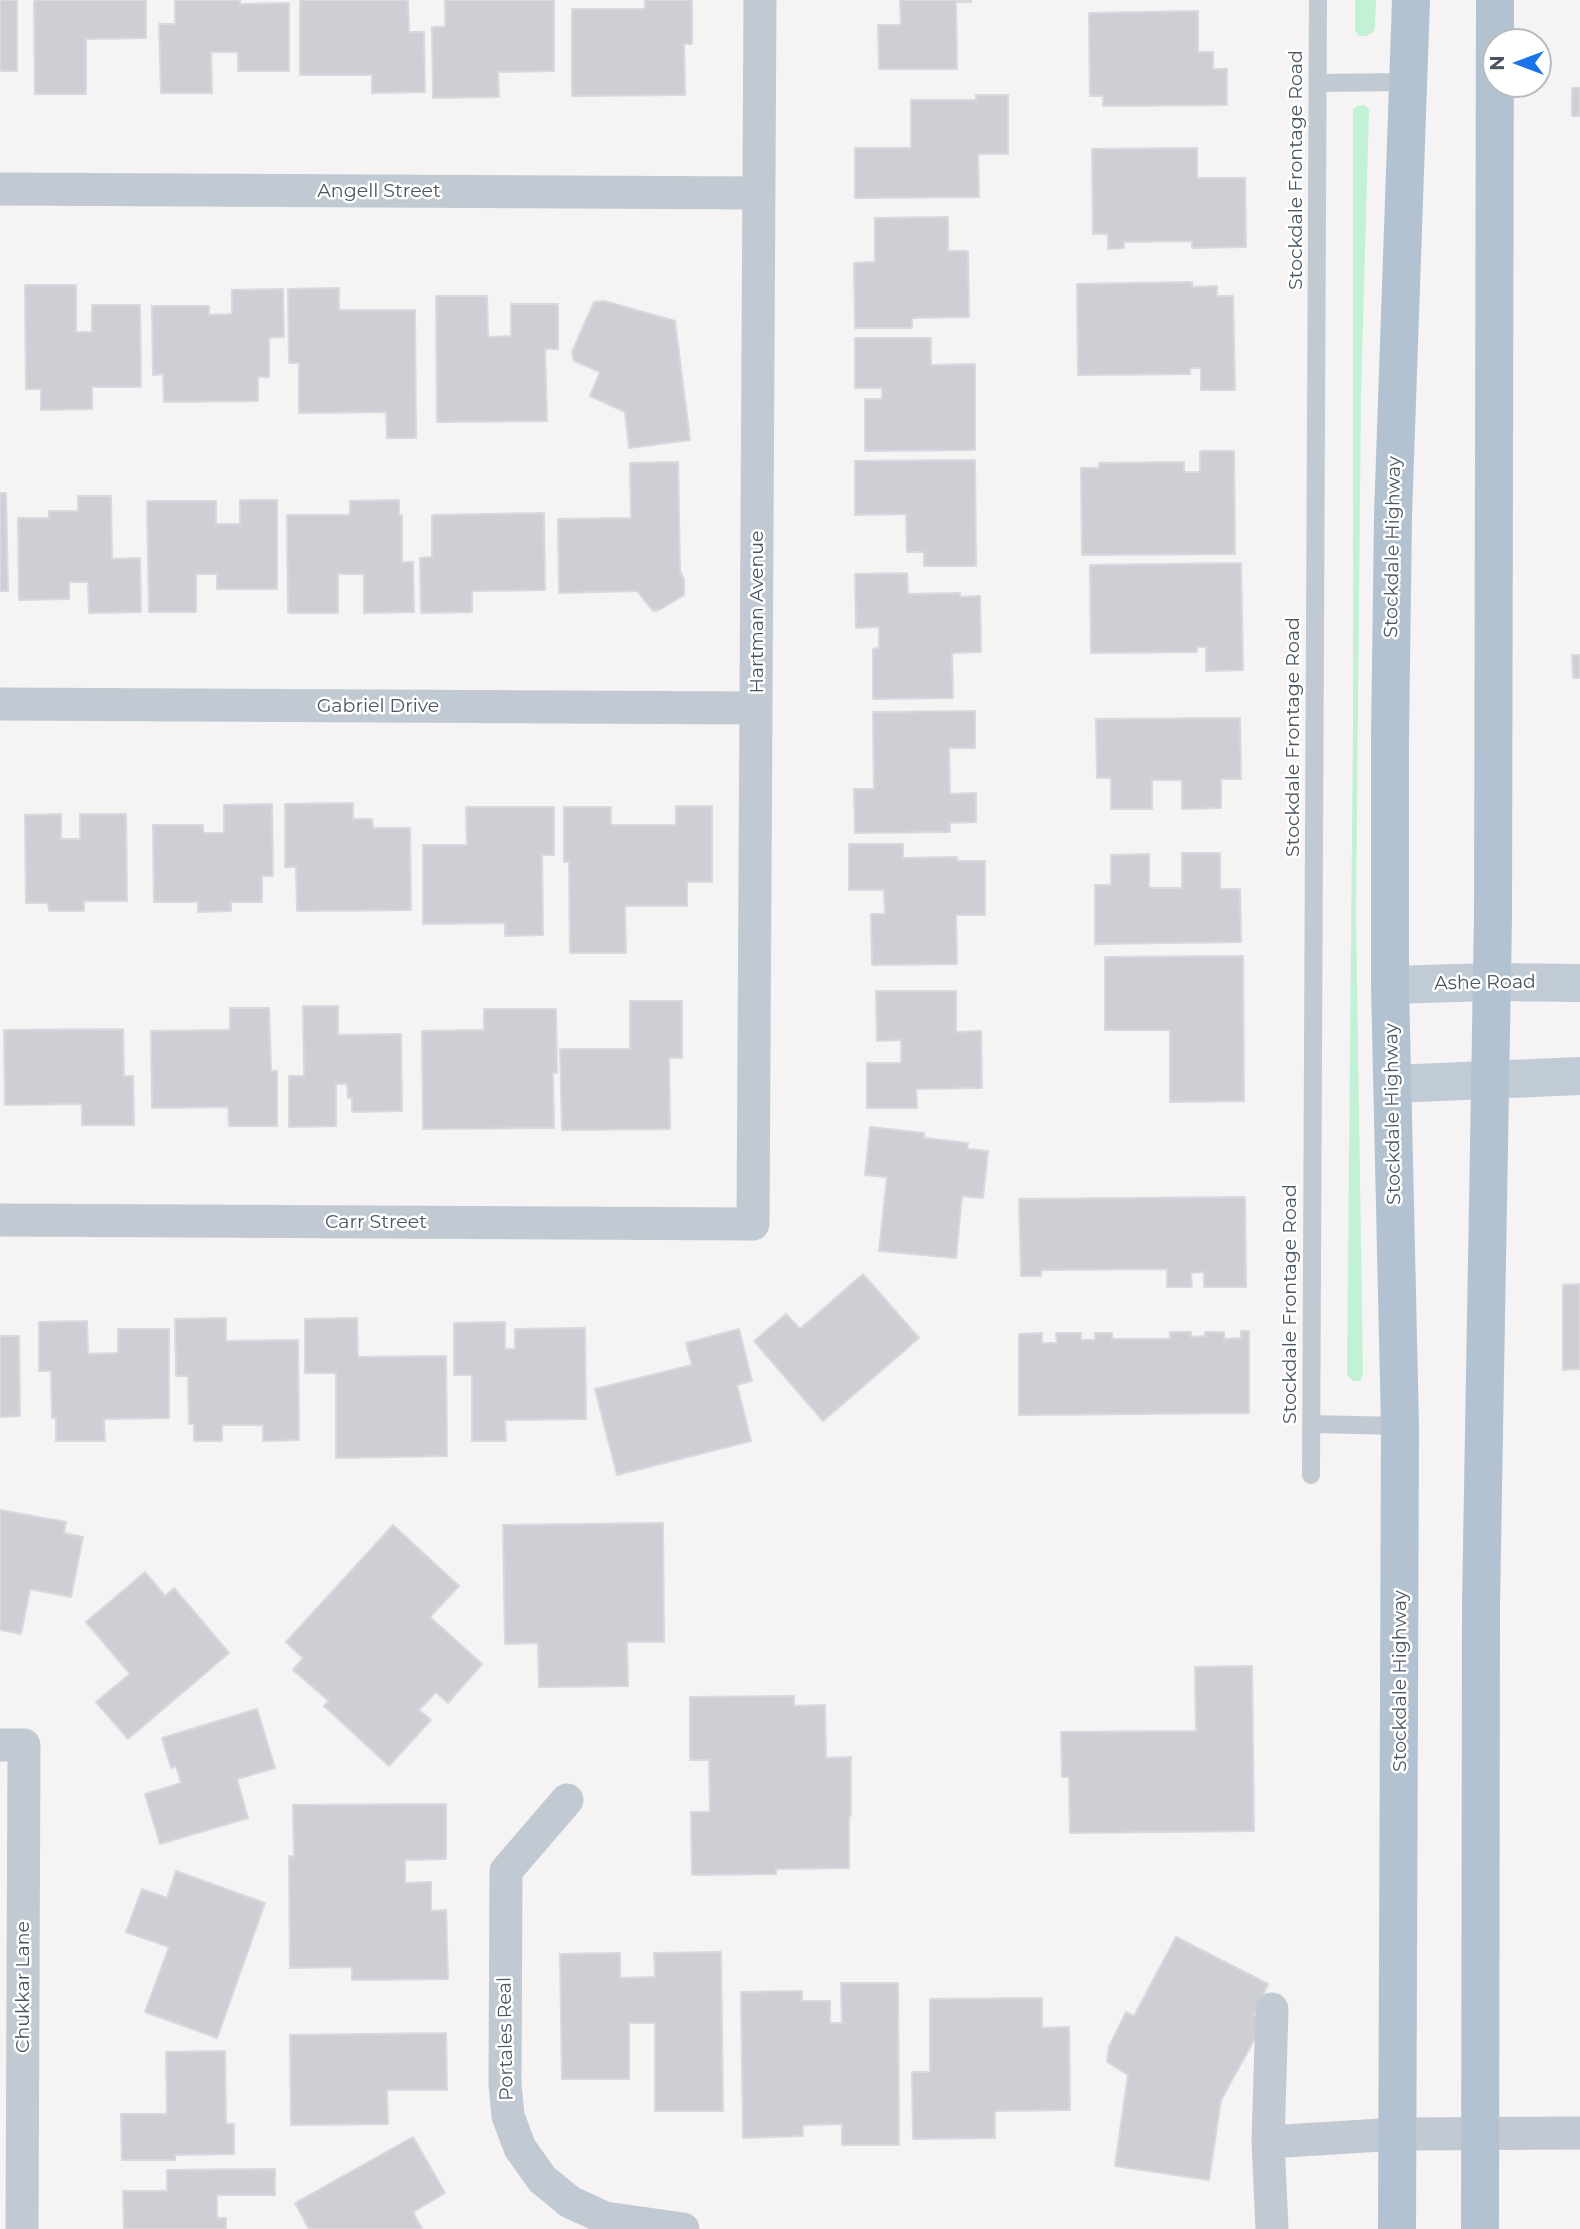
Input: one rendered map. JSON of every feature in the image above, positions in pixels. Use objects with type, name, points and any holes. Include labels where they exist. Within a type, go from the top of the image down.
[{"type":"main road","name":"Stockdale Highway","points":[[1397,2229],[1400,1426],[1390,985],[1393,515],[1411,0]]},
{"type":"main road","points":[[1480,2229],[1481,1604],[1493,917],[1495,0]]},
{"type":"street","name":"Hartman Avenue","points":[[753,1224],[760,0]]},
{"type":"street","name":"Angell Street","points":[[0,189],[759,193]]},
{"type":"street","name":"Gabriel Drive","points":[[0,704],[756,708]]},
{"type":"street","name":"Ashe Road","points":[[1390,985],[1492,982],[1580,984]]},
{"type":"street","points":[[1393,1084],[1580,1076]]},
{"type":"street","name":"Carr Street","points":[[0,1220],[753,1224]]},
{"type":"street","name":"Chukkar Lane","points":[[12,1745],[22,2229]]},
{"type":"street","name":"Portales Real","points":[[567,1800],[506,1871],[505,2084],[508,2116],[520,2148],[542,2179],[570,2202],[605,2218],[683,2229]]},
{"type":"street","points":[[1272,2009],[1268,2142],[1272,2229]]},
{"type":"street","points":[[1268,2142],[1398,2134],[1580,2133]]},
{"type":"lane","name":"Stockdale Frontage Road","points":[[1311,1475],[1318,0]]},
{"type":"lane","points":[[1318,83],[1408,82]]},
{"type":"lane","points":[[1311,1424],[1400,1426]]},
{"type":"green space","points":[[1355,0],[1376,0],[1375,28],[1366,36],[1359,36],[1355,30]]},
{"type":"green space","points":[[1365,105],[1369,110],[1361,394],[1356,915],[1363,1374],[1360,1381],[1353,1381],[1347,1375],[1353,724],[1353,109]]},
{"type":"building","points":[[0,0],[17,0],[17,71],[0,71]]},
{"type":"building","points":[[34,0],[146,0],[146,38],[86,39],[86,94],[35,94]]},
{"type":"building","points":[[175,0],[240,0],[240,4],[289,3],[289,71],[238,71],[238,52],[211,52],[212,93],[161,93],[159,24],[175,24]]},
{"type":"building","points":[[300,0],[408,0],[409,32],[424,32],[425,92],[372,93],[372,75],[300,75]]},
{"type":"building","points":[[445,0],[554,0],[554,71],[498,72],[499,97],[433,98],[432,27],[445,27]]},
{"type":"building","points":[[645,0],[692,0],[692,44],[684,44],[685,95],[572,96],[572,9],[645,9]]},
{"type":"building","points":[[900,0],[971,0],[956,2],[957,69],[879,69],[878,25],[901,25]]},
{"type":"building","points":[[1198,11],[1198,52],[1213,52],[1213,69],[1227,69],[1227,105],[1103,106],[1103,96],[1090,96],[1089,13]]},
{"type":"building","points":[[1572,88],[1580,88],[1580,116],[1572,116]]},
{"type":"building","points":[[976,95],[1008,95],[1008,154],[978,154],[979,197],[855,198],[855,148],[911,148],[911,100],[976,100]]},
{"type":"building","points":[[1197,148],[1197,178],[1245,178],[1246,247],[1192,248],[1192,241],[1124,242],[1124,248],[1108,249],[1108,234],[1093,234],[1092,149]]},
{"type":"building","points":[[948,217],[948,251],[968,251],[969,317],[912,318],[912,328],[855,328],[854,263],[875,262],[875,218]]},
{"type":"building","points":[[1192,282],[1192,287],[1217,286],[1217,296],[1233,296],[1235,390],[1201,390],[1201,368],[1190,368],[1190,374],[1078,375],[1077,284]]},
{"type":"building","points":[[25,285],[76,285],[76,332],[92,332],[92,305],[140,305],[141,387],[92,387],[92,409],[41,410],[41,389],[26,389]]},
{"type":"building","points":[[339,288],[339,310],[415,310],[416,438],[387,438],[386,412],[299,413],[299,363],[289,363],[288,289]]},
{"type":"building","points":[[283,289],[284,337],[269,338],[269,377],[258,377],[258,401],[164,402],[163,374],[153,375],[152,306],[209,306],[209,315],[232,314],[232,290]]},
{"type":"building","points":[[436,296],[487,296],[488,337],[511,336],[511,304],[558,304],[558,349],[545,349],[547,421],[437,422]]},
{"type":"building","points":[[604,301],[675,321],[690,440],[629,448],[625,412],[590,396],[600,372],[574,361],[572,352],[594,302]]},
{"type":"building","points":[[855,338],[931,338],[931,365],[975,364],[975,450],[865,451],[865,399],[882,399],[882,388],[855,388]]},
{"type":"building","points":[[1200,451],[1234,451],[1235,554],[1082,555],[1081,468],[1099,468],[1099,463],[1184,462],[1184,472],[1200,472]]},
{"type":"building","points":[[975,460],[976,566],[924,566],[924,552],[907,552],[906,514],[855,515],[855,461]]},
{"type":"building","points":[[678,462],[680,571],[684,579],[684,595],[653,611],[637,591],[559,593],[558,519],[631,518],[630,463]]},
{"type":"building","points":[[0,493],[6,493],[8,591],[0,591]]},
{"type":"building","points":[[78,496],[111,496],[112,559],[140,558],[141,612],[89,613],[88,582],[69,582],[69,599],[19,600],[18,518],[49,518],[49,511],[78,511]]},
{"type":"building","points":[[240,500],[277,500],[277,589],[217,589],[217,574],[196,574],[196,612],[149,612],[147,501],[216,501],[216,524],[240,524]]},
{"type":"building","points":[[399,500],[399,515],[402,515],[402,562],[413,562],[414,612],[364,613],[364,574],[338,574],[338,613],[288,613],[287,515],[350,515],[350,501]]},
{"type":"building","points":[[544,513],[545,590],[472,591],[472,612],[421,613],[420,558],[432,557],[432,515]]},
{"type":"building","points":[[1241,563],[1243,670],[1206,671],[1206,647],[1197,647],[1197,652],[1091,653],[1090,565]]},
{"type":"building","points":[[907,573],[908,594],[960,593],[960,597],[980,596],[981,652],[952,653],[953,698],[873,699],[873,649],[879,648],[879,627],[856,628],[855,574]]},
{"type":"building","points":[[1572,655],[1580,655],[1580,678],[1573,678]]},
{"type":"building","points":[[975,711],[975,748],[949,748],[950,794],[976,793],[976,822],[950,823],[950,832],[855,833],[854,789],[874,789],[873,712]]},
{"type":"building","points":[[1240,718],[1241,779],[1221,779],[1221,808],[1182,809],[1182,780],[1152,780],[1152,809],[1111,809],[1111,778],[1097,778],[1096,719]]},
{"type":"building","points":[[353,803],[353,819],[372,819],[373,828],[410,828],[411,910],[297,911],[296,867],[285,867],[285,804]]},
{"type":"building","points":[[272,804],[273,876],[262,876],[262,902],[231,902],[231,911],[198,912],[198,902],[154,902],[153,825],[203,825],[203,833],[224,833],[224,805]]},
{"type":"building","points":[[676,806],[712,806],[712,882],[687,882],[687,906],[625,906],[626,953],[570,953],[569,862],[564,862],[564,807],[611,807],[611,825],[676,825]]},
{"type":"building","points":[[466,807],[554,807],[554,855],[542,855],[543,935],[505,936],[505,923],[423,924],[423,845],[467,845]]},
{"type":"building","points":[[61,814],[61,839],[80,839],[80,814],[126,814],[127,901],[84,901],[84,911],[49,911],[48,903],[26,903],[25,815]]},
{"type":"building","points":[[849,844],[903,844],[903,858],[957,857],[957,861],[985,861],[985,915],[956,915],[957,964],[872,965],[871,914],[885,914],[884,890],[849,890]]},
{"type":"building","points":[[1182,853],[1220,853],[1220,889],[1240,889],[1241,942],[1095,944],[1095,885],[1111,885],[1111,855],[1149,854],[1149,888],[1182,888]]},
{"type":"building","points":[[1243,956],[1244,1101],[1170,1102],[1170,1030],[1105,1030],[1105,957]]},
{"type":"building","points":[[876,991],[956,991],[956,1032],[981,1031],[982,1088],[916,1089],[917,1108],[867,1108],[867,1063],[901,1063],[901,1040],[877,1041]]},
{"type":"building","points":[[630,1001],[682,1001],[682,1058],[669,1058],[670,1129],[562,1130],[560,1049],[630,1049]]},
{"type":"building","points":[[303,1006],[338,1006],[338,1035],[401,1034],[402,1111],[352,1112],[352,1098],[348,1098],[347,1084],[336,1084],[336,1126],[289,1127],[289,1076],[304,1076]]},
{"type":"building","points":[[230,1008],[269,1008],[271,1071],[277,1071],[277,1126],[229,1126],[228,1107],[152,1108],[151,1031],[230,1030]]},
{"type":"building","points":[[484,1009],[556,1009],[554,1128],[423,1129],[422,1031],[484,1030]]},
{"type":"building","points":[[123,1029],[124,1076],[133,1076],[134,1125],[82,1125],[82,1104],[5,1105],[4,1030]]},
{"type":"building","points":[[870,1127],[924,1133],[924,1138],[968,1143],[967,1149],[988,1151],[983,1198],[962,1196],[956,1258],[879,1251],[887,1177],[865,1175]]},
{"type":"building","points":[[1245,1197],[1246,1287],[1204,1287],[1204,1272],[1191,1273],[1192,1287],[1167,1287],[1167,1269],[1041,1270],[1041,1276],[1021,1276],[1019,1199]]},
{"type":"building","points":[[863,1274],[919,1338],[823,1421],[754,1341],[786,1314],[800,1329]]},
{"type":"building","points":[[1580,1284],[1580,1369],[1563,1370],[1563,1285]]},
{"type":"building","points":[[226,1318],[226,1341],[298,1340],[299,1440],[263,1441],[263,1425],[222,1425],[222,1441],[194,1441],[194,1424],[189,1424],[188,1376],[176,1376],[175,1319]]},
{"type":"building","points":[[357,1318],[358,1357],[446,1356],[447,1456],[336,1458],[336,1373],[305,1373],[305,1319]]},
{"type":"building","points":[[87,1321],[88,1354],[118,1353],[118,1329],[169,1329],[169,1418],[104,1419],[105,1441],[56,1441],[56,1418],[52,1418],[51,1371],[39,1371],[39,1322]]},
{"type":"building","points":[[505,1322],[505,1349],[515,1349],[515,1329],[585,1328],[586,1419],[505,1420],[506,1441],[472,1441],[472,1375],[454,1375],[454,1323]]},
{"type":"building","points":[[739,1329],[752,1381],[737,1385],[751,1441],[617,1475],[595,1389],[692,1365],[686,1343]]},
{"type":"building","points":[[1241,1331],[1249,1331],[1249,1413],[1019,1415],[1019,1334],[1042,1333],[1042,1343],[1057,1343],[1056,1333],[1081,1333],[1081,1340],[1095,1340],[1095,1333],[1112,1333],[1112,1339],[1170,1339],[1170,1332],[1191,1332],[1191,1337],[1205,1336],[1205,1332],[1224,1332],[1224,1339],[1241,1338]]},
{"type":"building","points":[[0,1336],[19,1336],[20,1416],[0,1417]]},
{"type":"building","points":[[0,1510],[66,1522],[64,1533],[83,1537],[71,1597],[30,1589],[21,1634],[0,1630]]},
{"type":"building","points":[[663,1523],[664,1642],[627,1642],[628,1686],[539,1687],[538,1643],[505,1644],[503,1525]]},
{"type":"building","points":[[393,1525],[459,1586],[430,1617],[482,1664],[448,1703],[436,1692],[419,1710],[431,1720],[389,1766],[324,1706],[329,1701],[293,1670],[303,1658],[286,1642]]},
{"type":"building","points":[[145,1572],[165,1596],[174,1588],[229,1653],[128,1739],[96,1702],[130,1674],[86,1622]]},
{"type":"building","points":[[1252,1666],[1254,1831],[1070,1833],[1069,1777],[1062,1777],[1061,1732],[1196,1731],[1195,1667]]},
{"type":"building","points":[[794,1696],[794,1706],[825,1705],[826,1758],[851,1757],[849,1868],[776,1869],[776,1874],[692,1875],[691,1812],[710,1812],[709,1760],[690,1760],[690,1697]]},
{"type":"building","points":[[257,1709],[275,1768],[237,1779],[248,1818],[160,1844],[145,1794],[181,1783],[176,1766],[171,1768],[162,1738]]},
{"type":"building","points":[[446,1804],[446,1859],[405,1860],[405,1883],[431,1882],[431,1911],[446,1910],[448,1979],[352,1980],[352,1967],[290,1968],[289,1856],[294,1856],[293,1805]]},
{"type":"building","points":[[176,1871],[265,1903],[217,2038],[145,2012],[169,1947],[126,1932],[142,1889],[167,1898]]},
{"type":"building","points":[[1176,1937],[1268,1984],[1254,2015],[1263,2020],[1263,2024],[1221,2100],[1209,2180],[1115,2166],[1128,2075],[1107,2062],[1109,2047],[1126,2012],[1134,2016]]},
{"type":"building","points":[[721,1952],[723,2111],[655,2111],[655,2023],[629,2023],[629,2079],[562,2079],[560,1954],[620,1953],[620,1978],[655,1977],[654,1953]]},
{"type":"building","points":[[841,1983],[898,1983],[899,2145],[842,2145],[842,2124],[803,2125],[803,2136],[743,2138],[741,1992],[802,1991],[802,2001],[830,2001],[830,2023],[842,2023]]},
{"type":"building","points":[[1042,1998],[1042,2028],[1069,2027],[1070,2110],[995,2111],[995,2138],[913,2139],[912,2072],[930,2072],[930,1999]]},
{"type":"building","points":[[446,2033],[447,2090],[387,2090],[388,2124],[291,2125],[290,2035]]},
{"type":"building","points":[[225,2051],[226,2124],[234,2124],[234,2154],[175,2155],[175,2160],[122,2160],[121,2114],[167,2114],[166,2052]]},
{"type":"building","points":[[413,2137],[445,2193],[413,2212],[422,2229],[309,2229],[295,2203]]},
{"type":"building","points":[[275,2169],[275,2195],[217,2195],[217,2218],[226,2218],[226,2229],[124,2229],[123,2191],[167,2191],[167,2170]]}]
